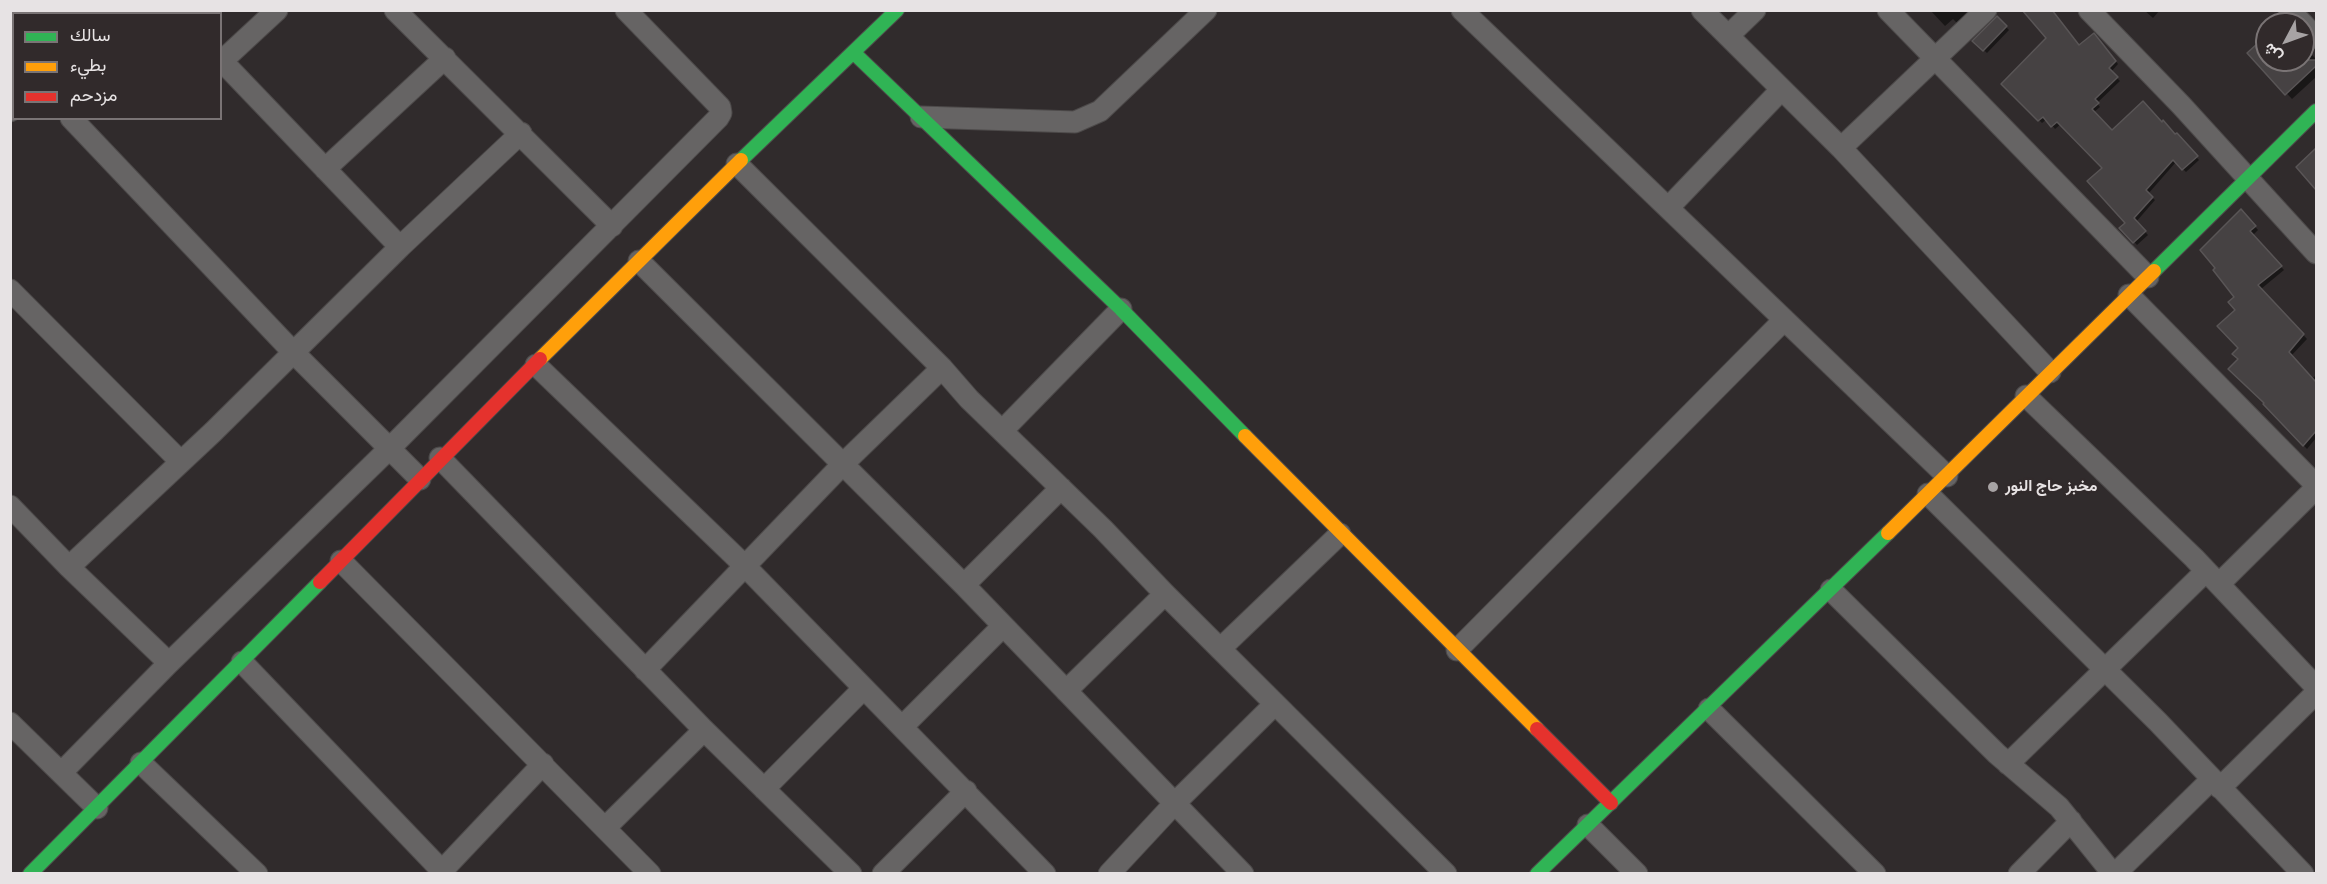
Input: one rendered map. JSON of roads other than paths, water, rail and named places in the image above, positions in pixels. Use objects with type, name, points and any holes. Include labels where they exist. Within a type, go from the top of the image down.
[{"type":"street","points":[[222,59],[277,10]]},
{"type":"street","points":[[395,10],[612,226]]},
{"type":"street","points":[[40,870],[97,808],[440,458],[737,164],[897,10]]},
{"type":"street","points":[[921,117],[1075,122],[1100,111],[1206,10]]},
{"type":"street","points":[[1462,10],[1947,476]]},
{"type":"street","points":[[1702,10],[1841,148],[2050,372]]},
{"type":"street","points":[[1728,36],[1755,10]]},
{"type":"street","points":[[1888,10],[2148,277]]},
{"type":"street","points":[[1841,148],[1986,10]]},
{"type":"street","points":[[2089,10],[2181,105],[2316,253]]},
{"type":"street","points":[[62,772],[169,663],[390,448],[612,226],[721,113],[720,106],[637,14]]},
{"type":"street","points":[[854,53],[1121,309],[1340,534],[1611,803]]},
{"type":"street","points":[[325,169],[445,58]]},
{"type":"street","points":[[222,61],[400,247]]},
{"type":"street","points":[[1668,208],[1781,90]]},
{"type":"street","points":[[1537,873],[1831,590],[2316,111]]},
{"type":"street","points":[[73,120],[294,353],[420,479]]},
{"type":"street","points":[[69,567],[181,462],[400,247],[521,133]]},
{"type":"street","points":[[737,164],[942,368],[969,399],[1446,873]]},
{"type":"street","points":[[639,261],[964,585],[1243,873]]},
{"type":"street","points":[[10,290],[181,462]]},
{"type":"street","points":[[2008,764],[2106,669],[2212,578],[2314,477],[2129,295]]},
{"type":"street","points":[[1002,431],[1121,309]]},
{"type":"street","points":[[1457,650],[1784,320]]},
{"type":"street","points":[[536,365],[744,565],[1045,873]]},
{"type":"street","points":[[645,670],[842,465],[942,368]]},
{"type":"street","points":[[2026,396],[2212,578],[2316,687]]},
{"type":"street","points":[[440,458],[704,730],[851,873]]},
{"type":"street","points":[[964,585],[1061,488]]},
{"type":"street","points":[[1928,494],[2106,669],[2303,873]]},
{"type":"street","points":[[10,506],[69,567],[169,663]]},
{"type":"street","points":[[1220,649],[1340,534]]},
{"type":"street","points":[[341,561],[650,873]]},
{"type":"street","points":[[1831,590],[2008,764],[2059,807],[2114,873],[2316,693]]},
{"type":"street","points":[[1066,691],[1165,594]]},
{"type":"street","points":[[902,727],[1003,626]]},
{"type":"street","points":[[242,662],[442,872],[543,764]]},
{"type":"street","points":[[764,789],[863,688]]},
{"type":"street","points":[[1109,873],[1175,803],[1275,704]]},
{"type":"street","points":[[1709,709],[1875,873]]},
{"type":"street","points":[[10,723],[97,808]]},
{"type":"street","points":[[606,827],[704,730]]},
{"type":"street","points":[[141,763],[257,873]]},
{"type":"street","points":[[883,873],[966,791]]},
{"type":"street","points":[[2019,873],[2071,821]]},
{"type":"street","points":[[1588,825],[1637,873]]},
{"type":"place","name":"مخبز حاج النور","points":[[1993,487]]}]
